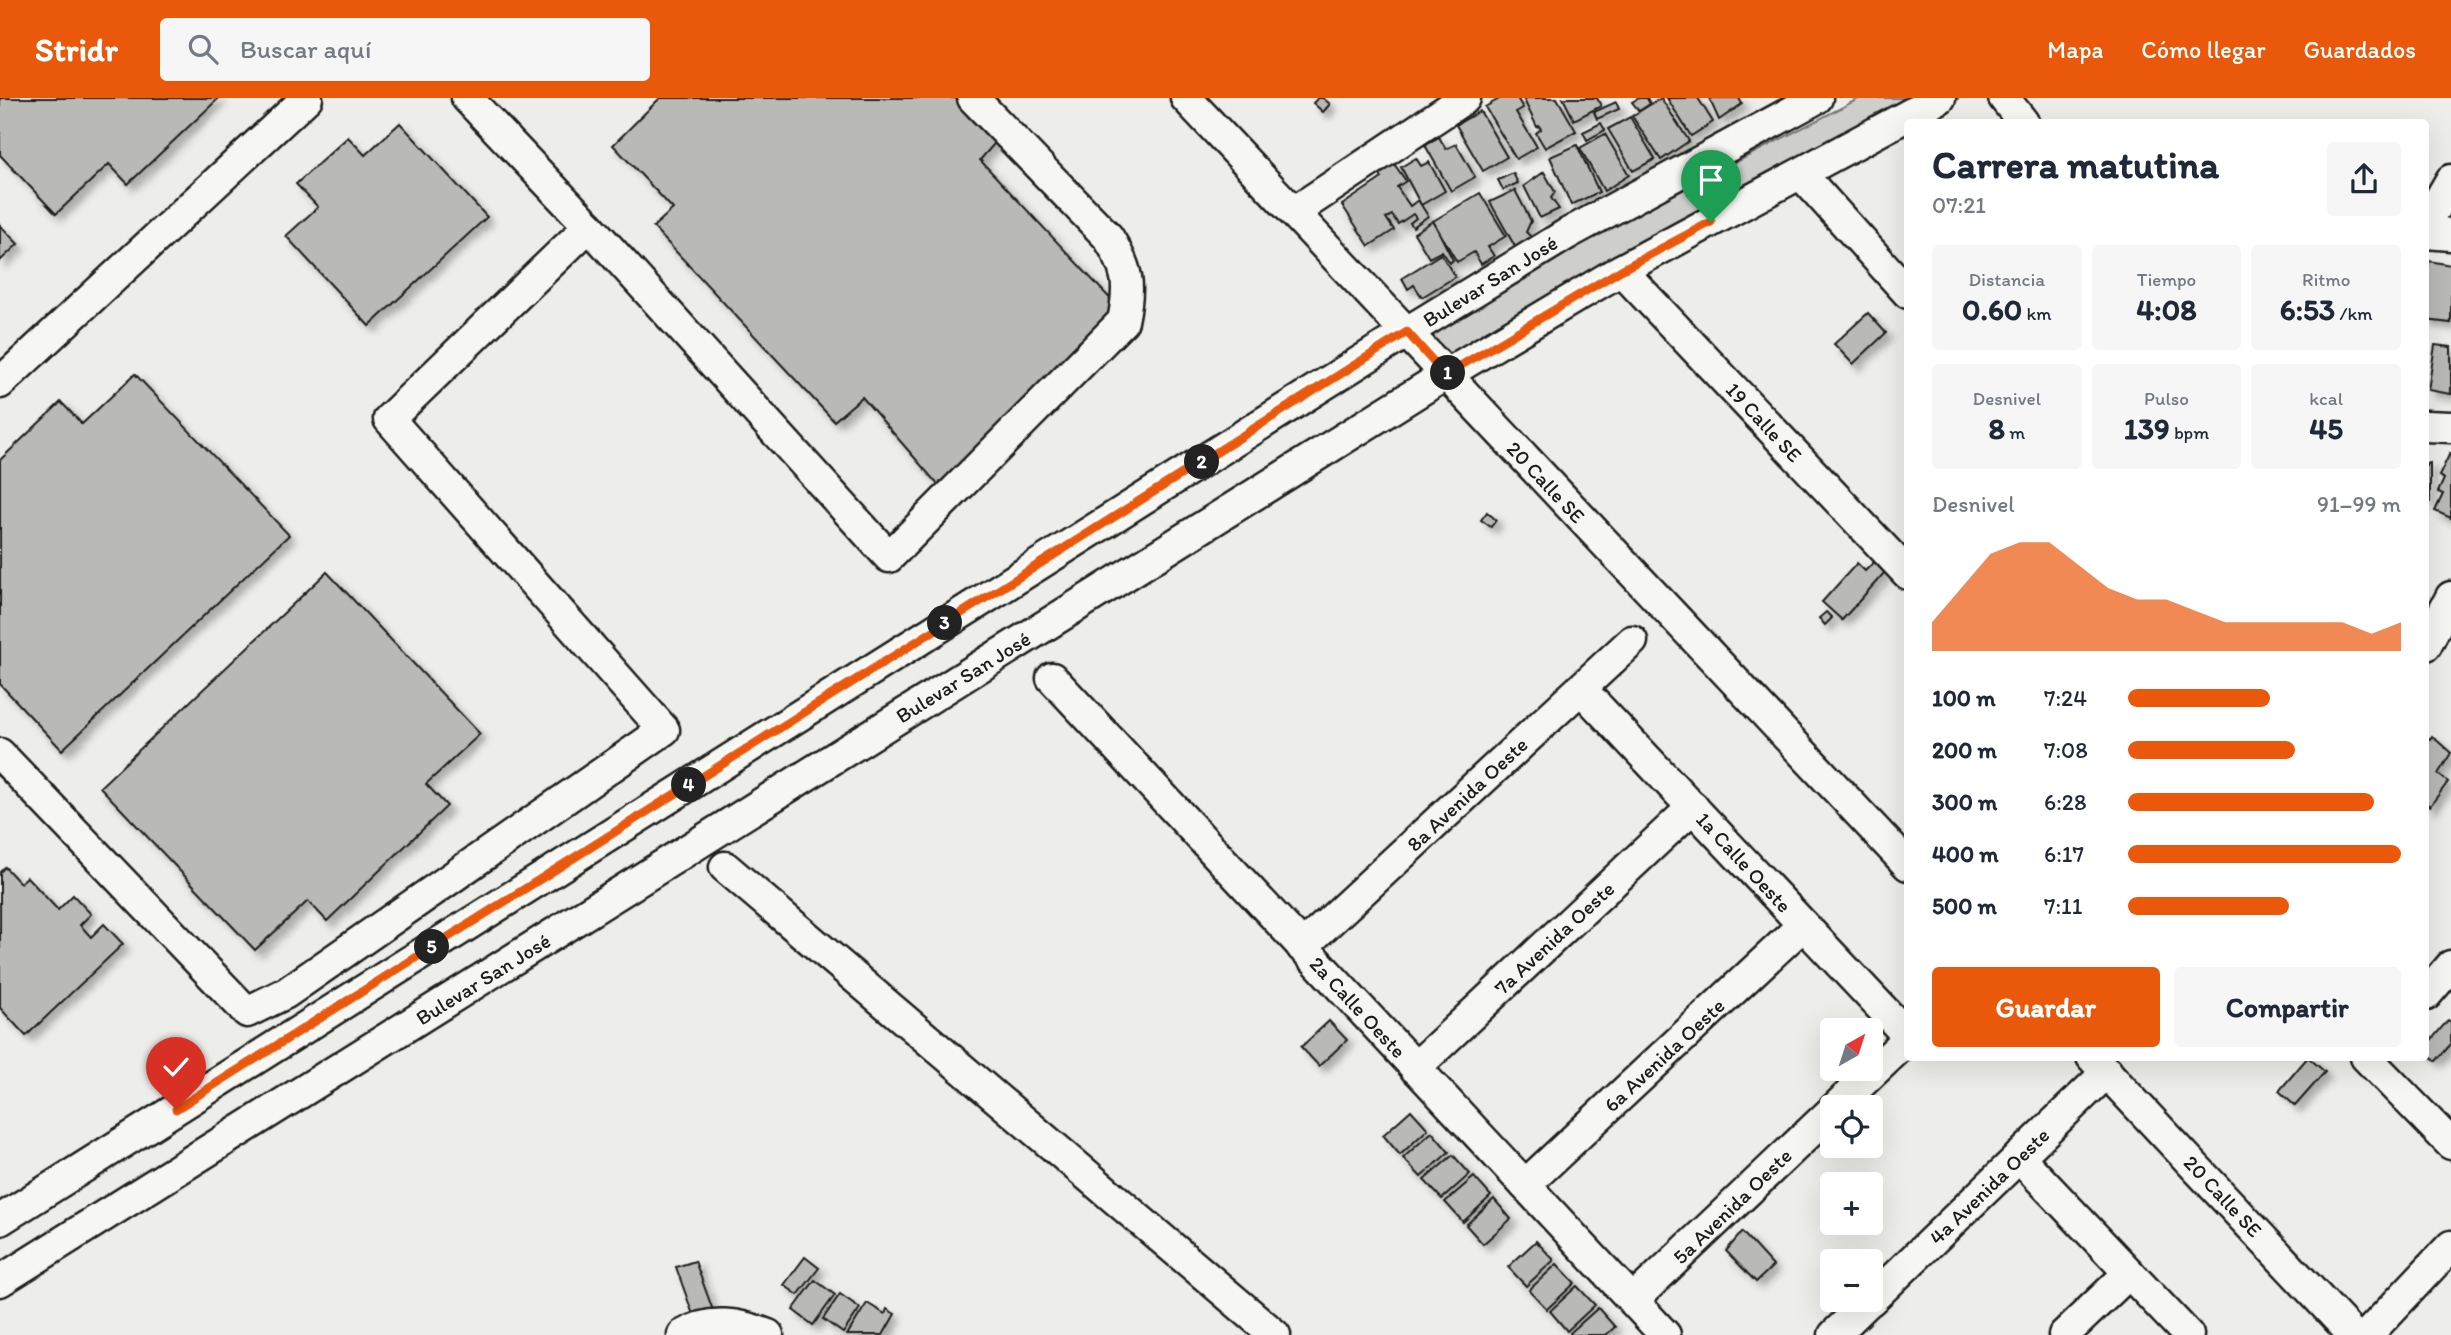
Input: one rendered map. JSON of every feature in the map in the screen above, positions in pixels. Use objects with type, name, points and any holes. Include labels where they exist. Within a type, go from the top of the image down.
[{"type":"street","points":[[0,383],[307,98]]},
{"type":"street","points":[[467,98],[589,226],[888,557],[1123,321],[1129,293],[1121,258],[1108,237],[973,98]]},
{"type":"street","name":"20 Calle SE","points":[[1186,98],[1904,861]]},
{"type":"street","name":"Bulevar San José","points":[[0,1220],[1407,332],[1567,234],[1817,98]]},
{"type":"street","name":"Bulevar San José","points":[[0,1281],[1445,375],[1621,270],[1940,98]]},
{"type":"street","points":[[2004,98],[2021,119]]},
{"type":"street","points":[[1294,212],[1458,99]]},
{"type":"street","points":[[1801,174],[1904,289]]},
{"type":"street","points":[[2429,218],[2451,180]]},
{"type":"street","points":[[0,754],[247,1013],[286,993],[664,730],[390,418],[589,226]]},
{"type":"street","points":[[2429,233],[2451,235]]},
{"type":"street","name":"19 Calle SE","points":[[1621,270],[1904,570]]},
{"type":"street","points":[[2429,426],[2451,427]]},
{"type":"street","name":"8a Avenida Oeste","points":[[1302,947],[1632,641]]},
{"type":"street","name":"2a Calle Oeste","points":[[1052,678],[1665,1335]]},
{"type":"street","name":"1a Calle Oeste","points":[[1581,689],[1904,1033]]},
{"type":"street","name":"7a Avenida Oeste","points":[[1415,1068],[1693,807]]},
{"type":"street","points":[[725,867],[1275,1335]]},
{"type":"street","name":"6a Avenida Oeste","points":[[1525,1185],[1803,925]]},
{"type":"street","points":[[2429,992],[2451,966]]},
{"type":"street","name":"5a Avenida Oeste","points":[[1848,1095],[1904,1041]]},
{"type":"street","points":[[2371,1061],[2451,1144]]},
{"type":"street","name":"20 Calle SE","points":[[2099,1065],[2353,1335]]},
{"type":"street","name":"4a Avenida Oeste","points":[[1883,1288],[2019,1157],[2099,1065]]},
{"type":"street","name":"5a Avenida Oeste","points":[[1633,1300],[1820,1122]]},
{"type":"street","points":[[2019,1157],[2188,1335]]},
{"type":"street","points":[[2367,1335],[2451,1246]]},
{"type":"street","points":[[2064,1335],[2129,1273]]},
{"type":"street","name":"4a Avenida Oeste","points":[[1835,1335],[1859,1312]]},
{"type":"street","points":[[683,1335],[701,1325],[726,1324],[746,1326],[768,1335]]},
{"type":"shaded area","points":[[1860,98],[1959,98],[1920,119],[1904,119],[1904,127],[1445,372],[1409,332]]},
{"type":"building","points":[[0,98],[219,98],[128,184],[109,164],[56,214],[0,155]]},
{"type":"building","points":[[660,98],[961,98],[1000,137],[980,160],[1119,308],[939,486],[862,397],[834,421],[653,227],[673,209],[613,145]]},
{"type":"building","points":[[1318,98],[1323,98],[1330,104],[1323,112],[1313,103]]},
{"type":"building","points":[[1501,98],[1517,98],[1523,108],[1516,112],[1537,147],[1516,159],[1485,107]]},
{"type":"building","points":[[1523,98],[1557,98],[1576,131],[1545,148],[1536,133],[1541,129],[1537,127]]},
{"type":"building","points":[[1563,98],[1597,98],[1601,106],[1574,120]]},
{"type":"building","points":[[1647,98],[1650,104],[1639,111],[1632,102]]},
{"type":"building","points":[[1661,98],[1689,141],[1661,160],[1632,116]]},
{"type":"building","points":[[1667,98],[1698,98],[1713,122],[1691,136]]},
{"type":"building","points":[[1709,98],[1739,98],[1742,104],[1719,120]]},
{"type":"building","points":[[1616,102],[1619,109],[1597,119],[1594,112]]},
{"type":"building","points":[[1480,111],[1507,157],[1483,171],[1456,125]]},
{"type":"building","points":[[1630,117],[1655,159],[1633,171],[1608,129]]},
{"type":"building","points":[[400,123],[487,217],[369,326],[286,236],[318,207],[296,184],[348,137],[365,155]]},
{"type":"building","points":[[1601,123],[1605,130],[1587,140],[1583,132]]},
{"type":"building","points":[[1605,134],[1629,175],[1604,191],[1580,148]]},
{"type":"building","points":[[1439,137],[1446,149],[1456,144],[1475,177],[1451,191],[1425,145]]},
{"type":"building","points":[[1577,145],[1599,192],[1571,205],[1550,157]]},
{"type":"building","points":[[1416,158],[1421,166],[1429,162],[1445,191],[1421,205],[1401,167]]},
{"type":"building","points":[[1392,161],[1406,181],[1397,187],[1410,206],[1418,200],[1428,216],[1413,227],[1410,223],[1416,218],[1413,214],[1398,224],[1392,215],[1386,218],[1394,230],[1369,246],[1342,205],[1382,178],[1377,171]]},
{"type":"building","points":[[1544,172],[1555,192],[1551,198],[1559,209],[1540,218],[1524,186]]},
{"type":"building","points":[[1513,173],[1518,183],[1503,190],[1498,180]]},
{"type":"building","points":[[1515,190],[1531,221],[1526,232],[1534,240],[1517,250],[1490,202]]},
{"type":"building","points":[[1480,193],[1506,236],[1488,247],[1494,256],[1481,264],[1474,252],[1457,262],[1433,221]]},
{"type":"building","points":[[1433,221],[1453,260],[1450,263],[1442,251],[1429,258],[1414,233]]},
{"type":"building","points":[[0,225],[18,244],[0,261]]},
{"type":"building","points":[[1441,254],[1455,277],[1422,297],[1414,285],[1408,289],[1402,278]]},
{"type":"building","points":[[2429,261],[2451,265],[2451,323],[2429,320]]},
{"type":"building","points":[[1868,313],[1886,333],[1853,364],[1834,344]]},
{"type":"building","points":[[2435,345],[2451,347],[2451,394],[2429,390]]},
{"type":"building","points":[[135,374],[289,535],[62,750],[0,684],[0,460],[61,402],[82,424]]},
{"type":"building","points":[[2450,453],[2451,518],[2435,511],[2443,494],[2438,492],[2444,479],[2439,476]]},
{"type":"building","points":[[2429,463],[2430,463],[2429,502]]},
{"type":"building","points":[[1487,512],[1496,520],[1491,527],[1481,520]]},
{"type":"building","points":[[1874,562],[1885,572],[1842,620],[1822,602],[1857,563],[1865,571]]},
{"type":"building","points":[[327,572],[480,734],[426,784],[447,806],[327,921],[308,901],[255,950],[100,787]]},
{"type":"building","points":[[1826,612],[1832,618],[1825,625],[1819,618]]},
{"type":"building","points":[[2432,736],[2451,753],[2438,774],[2448,782],[2430,806],[2429,738]]},
{"type":"building","points":[[5,867],[20,883],[27,877],[58,910],[73,895],[91,914],[80,925],[91,937],[104,924],[123,944],[26,1036],[0,1008],[0,872]]},
{"type":"building","points":[[2448,1020],[2451,1022],[2451,1044],[2436,1061],[2429,1055],[2429,1042]]},
{"type":"building","points":[[1329,1021],[1347,1040],[1319,1066],[1301,1047]]},
{"type":"building","points":[[2305,1061],[2313,1061],[2325,1072],[2295,1106],[2279,1091]]},
{"type":"building","points":[[1411,1110],[1428,1129],[1400,1155],[1383,1135]]},
{"type":"building","points":[[1432,1132],[1449,1152],[1421,1177],[1403,1158]]},
{"type":"building","points":[[1453,1155],[1470,1174],[1442,1199],[1424,1180]]},
{"type":"building","points":[[1474,1177],[1491,1196],[1463,1222],[1445,1202]]},
{"type":"building","points":[[1494,1199],[1511,1219],[1483,1244],[1466,1225]]},
{"type":"building","points":[[1742,1232],[1773,1266],[1756,1282],[1726,1251]]},
{"type":"building","points":[[1536,1241],[1554,1260],[1526,1286],[1508,1267]]},
{"type":"building","points":[[805,1257],[819,1268],[798,1295],[784,1285]]},
{"type":"building","points":[[695,1261],[715,1316],[696,1323],[676,1267]]},
{"type":"building","points":[[1557,1264],[1575,1283],[1547,1309],[1529,1290]]},
{"type":"building","points":[[815,1280],[835,1295],[813,1325],[793,1310]]},
{"type":"building","points":[[1577,1286],[1595,1305],[1567,1331],[1550,1311]]},
{"type":"building","points":[[840,1294],[860,1308],[843,1333],[823,1319]]},
{"type":"building","points":[[867,1303],[885,1314],[887,1309],[895,1314],[883,1335],[847,1335]]},
{"type":"building","points":[[1598,1308],[1615,1327],[1606,1335],[1571,1335],[1570,1333]]},
{"type":"route","points":[[176,1109],[1407,332],[1445,375],[1621,270],[1711,222]]}]
